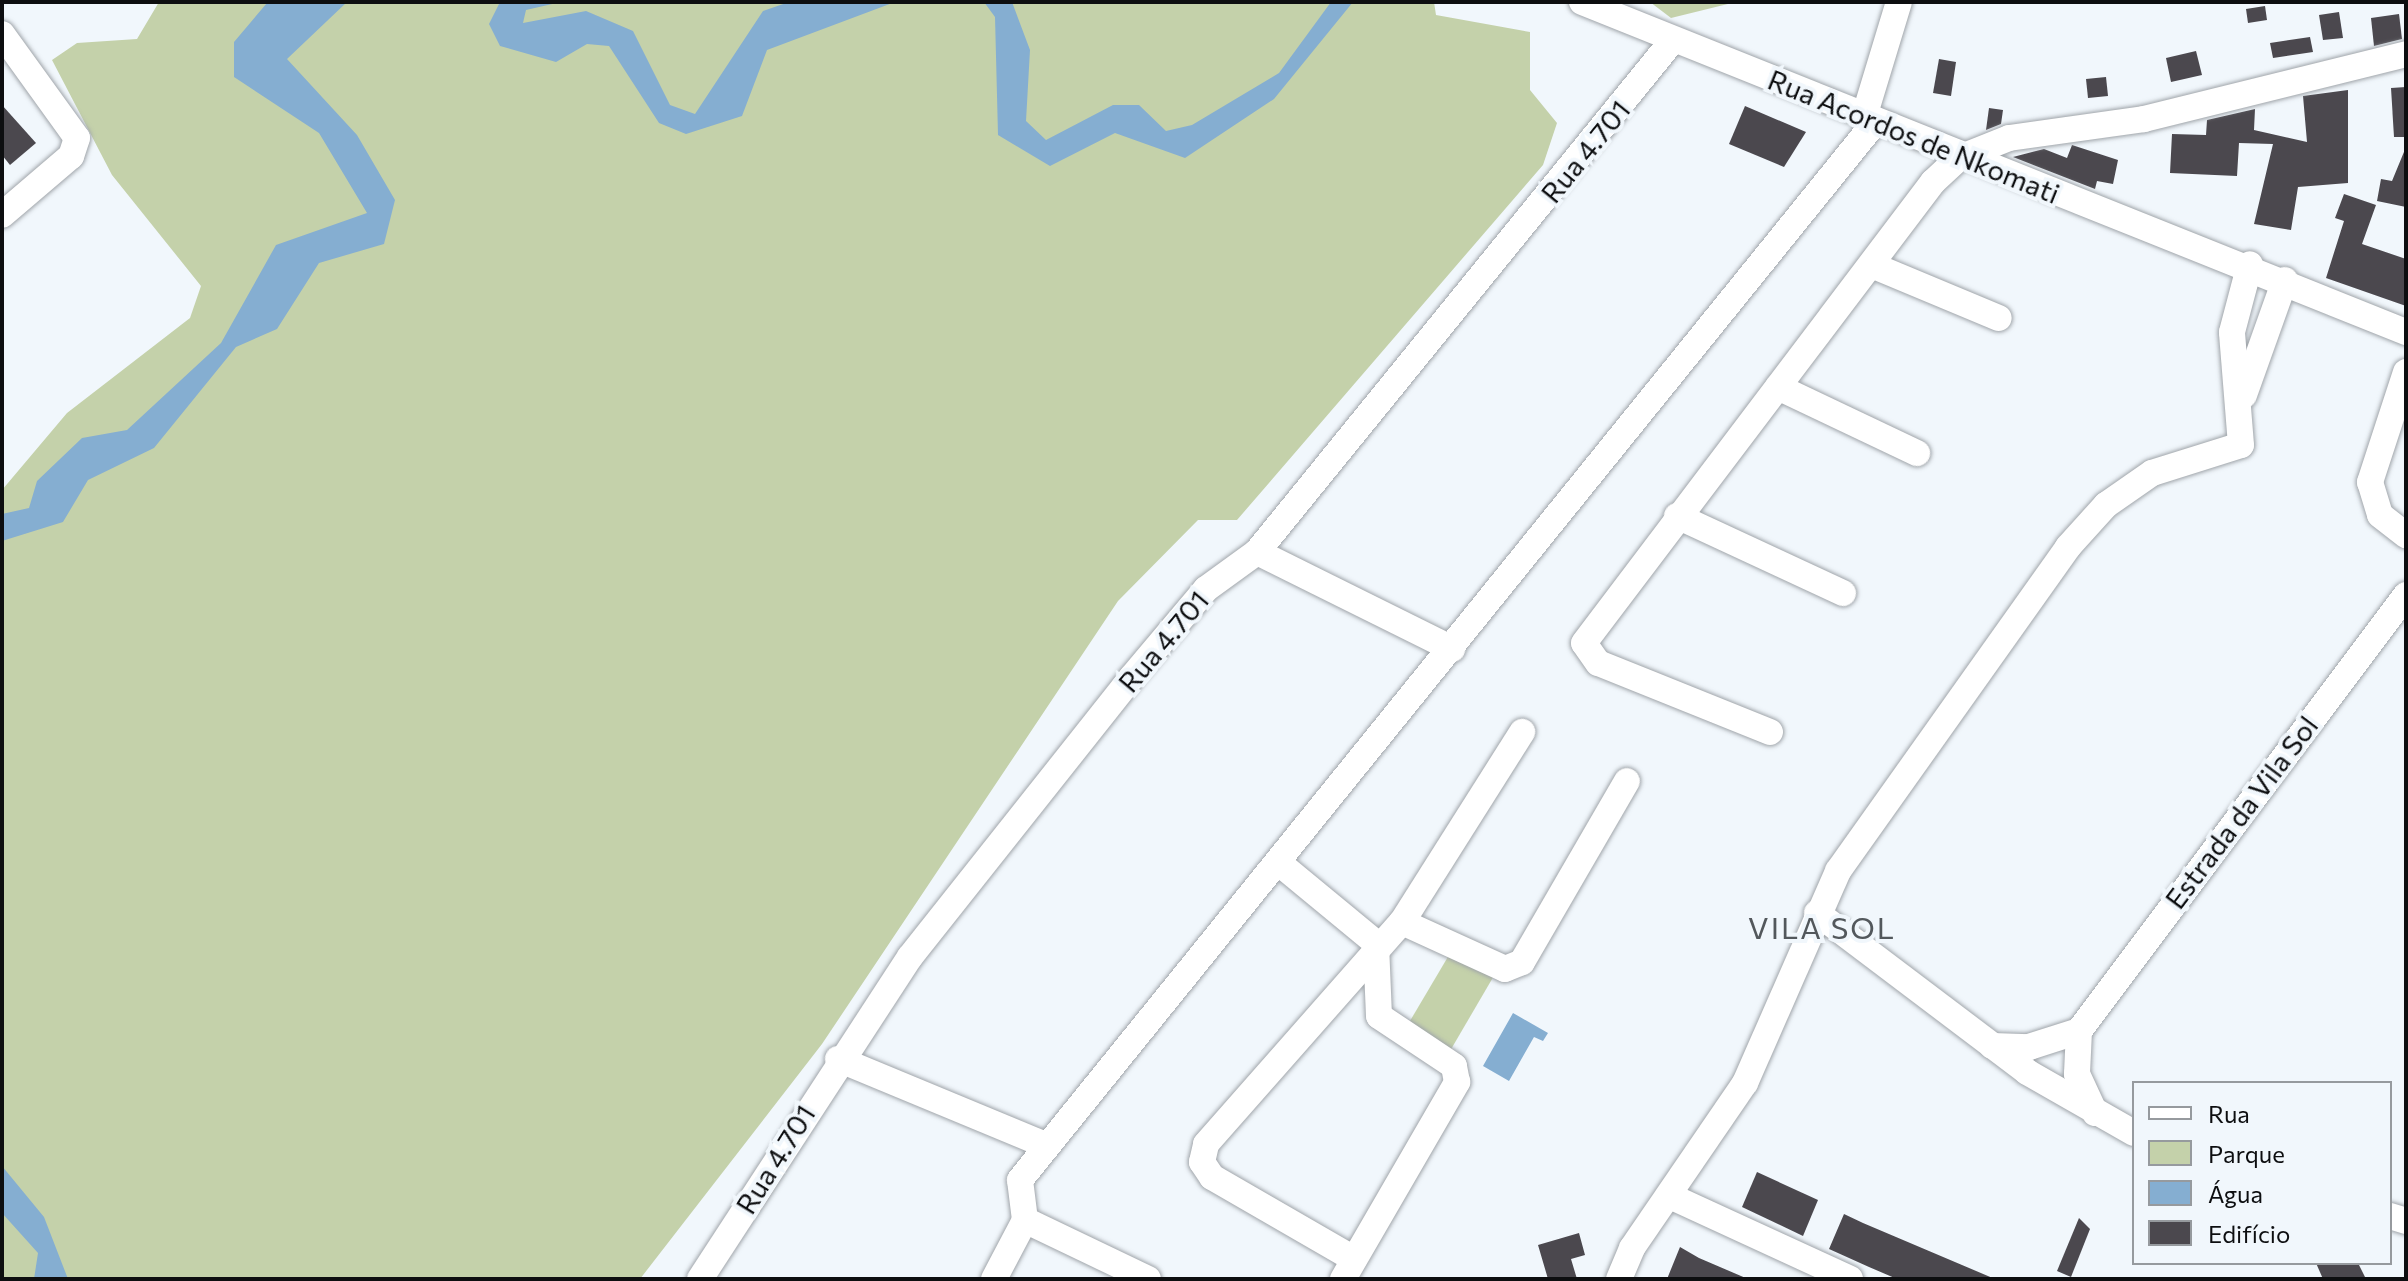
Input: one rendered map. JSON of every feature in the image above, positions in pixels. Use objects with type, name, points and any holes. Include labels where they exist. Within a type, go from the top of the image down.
[{"type":"street","name":"Rua Acordos de Nkomati","points":[[1582,2],[1959,158],[2250,264],[2406,332]]},
{"type":"street","points":[[994,1279],[1025,1220],[1020,1180],[1043,1144],[1279,863],[1452,649],[1870,119],[1899,2]]},
{"type":"street","points":[[2,34],[73,126],[71,156],[2,215]]},
{"type":"street","name":"Rua 4.701","points":[[700,1279],[838,1059],[1131,678],[1206,589],[1257,552],[1673,40]]},
{"type":"street","points":[[1770,732],[1598,663],[1585,651],[1586,637],[1677,516],[1959,158],[2009,138],[2144,119],[2406,54]]},
{"type":"street","points":[[1619,1279],[1632,1248],[1672,1197],[1745,1083],[1838,871],[2085,526],[2152,473],[2233,451],[2244,436],[2232,332],[2250,264]]},
{"type":"street","points":[[1874,266],[1999,318]]},
{"type":"street","points":[[2242,406],[2285,280]]},
{"type":"street","points":[[2406,372],[2370,482],[2380,515],[2406,535]]},
{"type":"street","points":[[1778,387],[1917,453]]},
{"type":"street","points":[[1677,516],[1843,593]]},
{"type":"street","points":[[1257,552],[1452,649]]},
{"type":"street","name":"Estrada da Vila Sol","points":[[2079,1031],[2406,595]]},
{"type":"street","points":[[1279,863],[1376,943],[1379,1016],[1447,1060],[1457,1082],[1348,1269],[1212,1177],[1202,1156],[1376,943],[1402,922],[1522,732]]},
{"type":"street","points":[[1402,922],[1505,969],[1517,966],[1627,781]]},
{"type":"street","points":[[1817,913],[1992,1046],[2095,1113],[2132,1132]]},
{"type":"street","points":[[1992,1046],[2029,1047],[2079,1031],[2077,1074],[2095,1113]]},
{"type":"street","points":[[838,1059],[1043,1144]]},
{"type":"street","points":[[1672,1197],[1850,1279]]},
{"type":"street","points":[[1025,1220],[1148,1279]]},
{"type":"green space","points":[[159,2],[1434,2],[1436,15],[1530,32],[1530,90],[1557,123],[1543,165],[1237,520],[1198,520],[1118,601],[822,1044],[640,1279],[2,1279],[2,490],[67,413],[190,318],[201,286],[112,175],[52,60],[77,43],[137,39]]},
{"type":"green space","points":[[1650,2],[1736,2],[1671,18]]},
{"type":"green space","points":[[1452,950],[1495,974],[1450,1051],[1407,1026]]},
{"type":"water","points":[[347,2],[287,59],[357,135],[395,200],[384,244],[319,263],[277,329],[236,347],[154,448],[88,480],[63,522],[2,541],[2,514],[29,508],[37,481],[82,438],[127,430],[221,343],[276,245],[367,213],[319,133],[234,77],[234,42],[267,3]]},
{"type":"water","points":[[500,2],[561,2],[526,10],[523,23],[586,11],[633,31],[670,105],[695,114],[763,11],[789,2],[895,2],[767,50],[742,116],[686,134],[659,123],[609,46],[587,44],[556,62],[500,46],[489,24]]},
{"type":"water","points":[[984,2],[1012,2],[1030,50],[1026,121],[1046,140],[1113,105],[1139,105],[1166,131],[1192,125],[1279,73],[1331,2],[1353,2],[1274,99],[1185,158],[1115,133],[1050,166],[998,135],[995,17]]},
{"type":"water","points":[[1513,1013],[1548,1033],[1543,1041],[1534,1037],[1509,1081],[1483,1066]]},
{"type":"water","points":[[2,1166],[44,1217],[68,1279],[34,1279],[38,1253],[2,1213]]},
{"type":"building","points":[[2265,6],[2267,20],[2248,23],[2246,9]]},
{"type":"building","points":[[2339,12],[2343,38],[2323,40],[2319,15]]},
{"type":"building","points":[[2399,14],[2402,39],[2374,46],[2371,18]]},
{"type":"building","points":[[2310,37],[2313,52],[2273,58],[2270,43]]},
{"type":"building","points":[[2196,51],[2202,75],[2171,82],[2166,58]]},
{"type":"building","points":[[1939,59],[1956,62],[1951,96],[1933,93]]},
{"type":"building","points":[[2106,77],[2108,96],[2088,98],[2086,79]]},
{"type":"building","points":[[2406,87],[2406,137],[2394,137],[2391,88]]},
{"type":"building","points":[[2348,90],[2348,183],[2298,187],[2291,230],[2254,224],[2273,144],[2239,143],[2237,176],[2170,173],[2172,134],[2206,135],[2207,120],[2255,109],[2254,130],[2307,142],[2303,96]]},
{"type":"building","points":[[2,105],[36,143],[10,165],[2,155]]},
{"type":"building","points":[[1745,106],[1806,132],[1784,167],[1729,144]]},
{"type":"building","points":[[1989,108],[2003,110],[2001,124],[1986,130]]},
{"type":"building","points":[[2072,145],[2118,160],[2113,184],[2097,181],[2095,189],[2013,157],[2044,149],[2067,158]]},
{"type":"building","points":[[2406,147],[2406,207],[2377,201],[2381,179],[2392,181]]},
{"type":"building","points":[[2344,194],[2376,205],[2362,244],[2406,259],[2406,306],[2326,278],[2344,221],[2335,218]]},
{"type":"building","points":[[1757,1172],[1818,1200],[1803,1236],[1742,1207]]},
{"type":"building","points":[[1844,1214],[1995,1279],[1897,1279],[1869,1267],[1829,1249]]},
{"type":"building","points":[[2079,1218],[2090,1229],[2071,1277],[2057,1271]]},
{"type":"building","points":[[1579,1233],[1585,1255],[1571,1259],[1577,1279],[1548,1279],[1538,1245]]},
{"type":"building","points":[[1680,1247],[1699,1258],[1748,1279],[1667,1279]]},
{"type":"building","points":[[2317,1265],[2359,1265],[2366,1279],[2323,1279]]},
{"type":"district","name":"VILA SOL","points":[[1822,927]]}]
